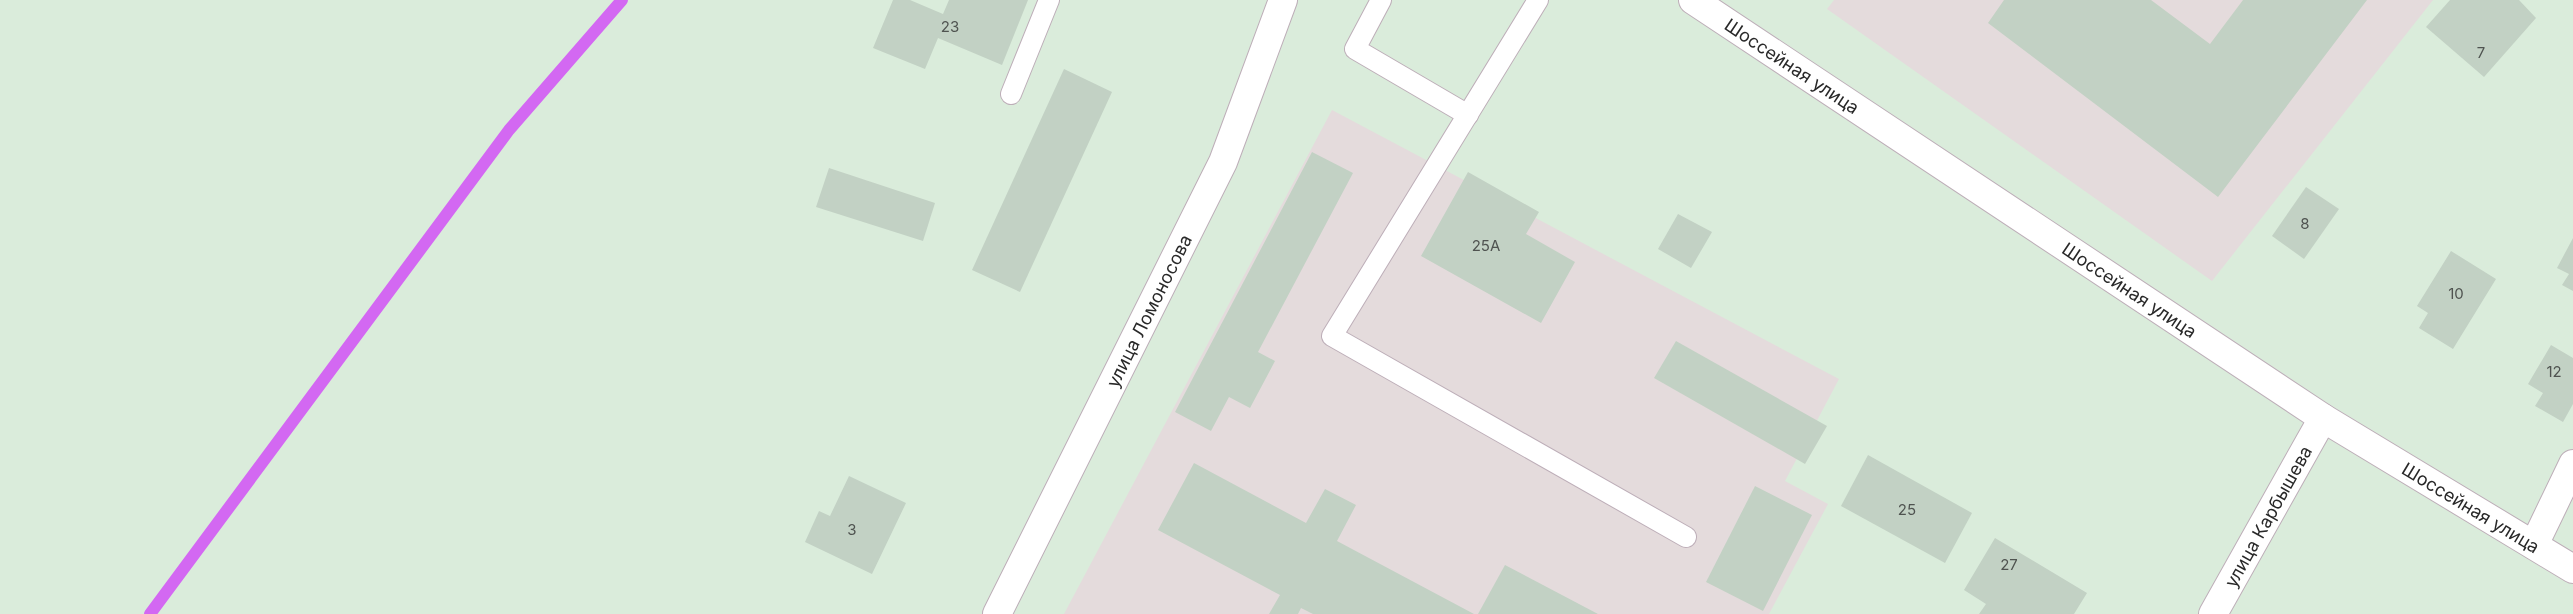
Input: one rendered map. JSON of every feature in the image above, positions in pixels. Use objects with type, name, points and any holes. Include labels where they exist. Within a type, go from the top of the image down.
[{"type":"street","name":"улица Ломоносова","points":[[997,614],[1224,162],[1283,0]]},
{"type":"street","name":"Шоссейная улица","points":[[1693,0],[2323,418],[2573,569]]},
{"type":"street","name":"улица Карбышева","points":[[2213,614],[2323,418]]},
{"type":"street","points":[[2534,545],[2573,464]]},
{"type":"lane","points":[[1012,94],[1049,0]]},
{"type":"lane","points":[[1381,0],[1355,49],[1468,115]]},
{"type":"lane","points":[[1538,0],[1332,336],[1686,537]]},
{"type":"shaded area","points":[[1834,0],[2433,0],[2212,281],[1827,9]]},
{"type":"shaded area","points":[[1332,110],[1839,379],[1785,481],[1828,504],[1769,614],[1064,614]]},
{"type":"building","points":[[893,0],[910,0],[943,14],[949,0],[1028,0],[1002,65],[938,38],[925,69],[873,48]]},
{"type":"building","points":[[2004,0],[2151,0],[2210,44],[2243,0],[2367,0],[2218,197],[1988,23]]},
{"type":"building","points":[[2450,0],[2519,0],[2536,18],[2484,77],[2426,27]]},
{"type":"building","points":[[1064,69],[1112,92],[1020,292],[972,270]]},
{"type":"building","points":[[1312,152],[1353,173],[1258,352],[1275,361],[1250,408],[1229,397],[1211,431],[1175,412]]},
{"type":"building","points":[[829,168],[935,203],[923,241],[816,207]]},
{"type":"building","points":[[1468,172],[1539,212],[1526,234],[1575,262],[1541,323],[1421,256]]},
{"type":"building","points":[[2306,187],[2339,209],[2304,259],[2272,236]]},
{"type":"building","points":[[1678,214],[1712,232],[1691,268],[1658,249]]},
{"type":"building","points":[[2573,238],[2573,291],[2562,285],[2569,274],[2557,268]]},
{"type":"building","points":[[2451,251],[2496,279],[2453,349],[2419,328],[2428,313],[2417,306]]},
{"type":"building","points":[[1676,341],[1827,426],[1805,464],[1654,378]]},
{"type":"building","points":[[2551,345],[2573,358],[2573,404],[2563,422],[2535,406],[2543,393],[2528,384]]},
{"type":"building","points":[[1868,455],[1972,513],[1945,563],[1841,506]]},
{"type":"building","points":[[1194,463],[1306,523],[1325,489],[1356,505],[1337,541],[1474,614],[1313,614],[1301,608],[1298,614],[1269,614],[1280,595],[1158,530]]},
{"type":"building","points":[[849,476],[906,503],[872,574],[805,542],[819,511],[830,516]]},
{"type":"building","points":[[1755,486],[1812,515],[1763,611],[1706,582]]},
{"type":"building","points":[[1995,538],[2087,593],[2074,614],[1979,614],[1986,604],[1964,590]]},
{"type":"building","points":[[1505,565],[1598,614],[1478,614]]},
{"type":"waterway","points":[[150,614],[509,130],[622,0]]}]
